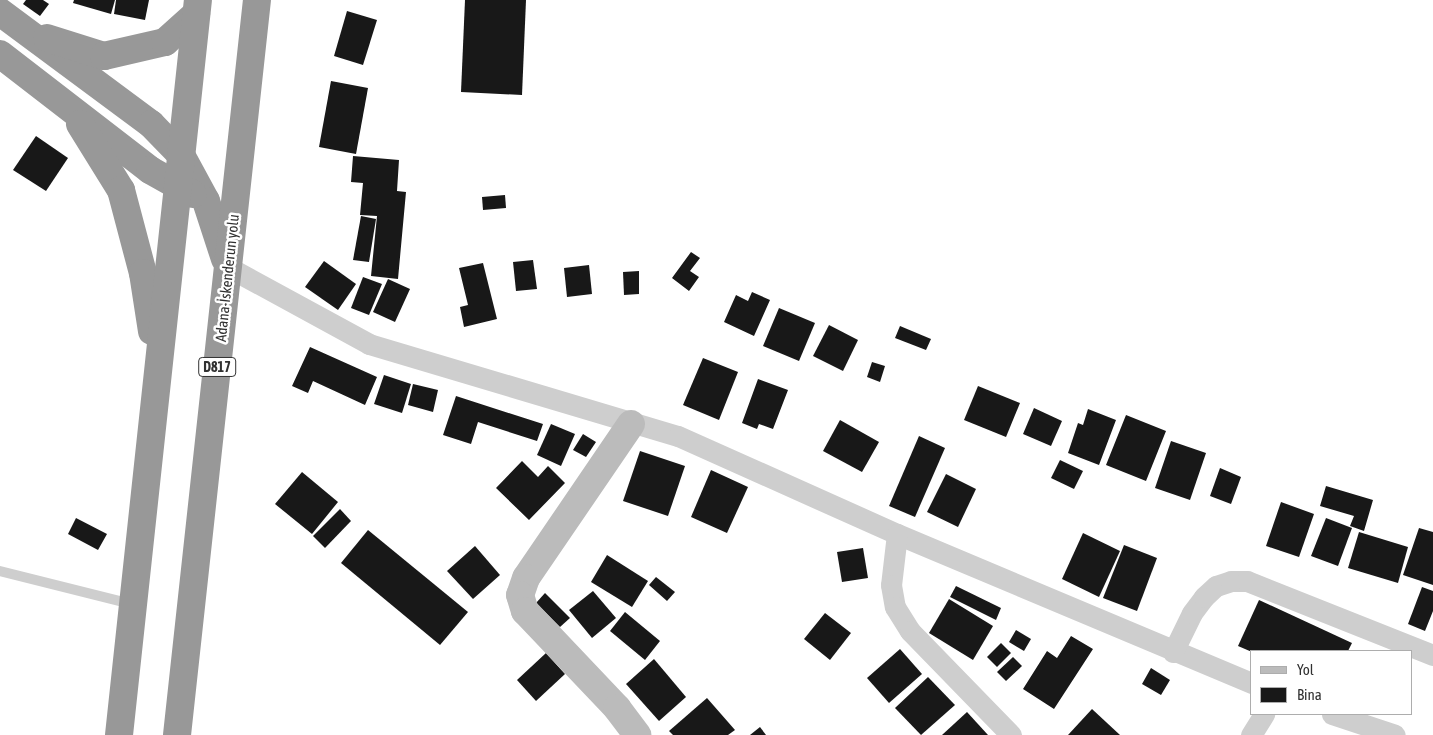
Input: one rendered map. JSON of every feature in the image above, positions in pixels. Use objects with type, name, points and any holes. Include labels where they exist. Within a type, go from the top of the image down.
[{"type":"highway","name":"Adana-İskenderun yolu","points":[[177,735],[257,0]]},
{"type":"highway","points":[[26,32],[104,56],[165,42],[197,7]]},
{"type":"highway","points":[[119,735],[197,7]]},
{"type":"highway","points":[[0,12],[151,124],[181,155],[206,201],[228,267]]},
{"type":"highway","points":[[0,54],[150,170],[206,201]]},
{"type":"highway","points":[[71,110],[121,190],[143,273],[158,368]]},
{"type":"highway","points":[[206,201],[237,182]]},
{"type":"street","points":[[228,267],[369,344],[631,424],[678,436],[897,534],[1172,652],[1250,682]]},
{"type":"street","points":[[631,424],[526,578],[520,595],[525,612],[617,708],[637,735]]},
{"type":"street","points":[[897,534],[891,585],[895,607],[910,631],[1011,735]]},
{"type":"street","points":[[1172,652],[1192,613],[1204,597],[1223,583],[1247,581],[1433,655]]},
{"type":"street","points":[[1251,735],[1263,715]]},
{"type":"street","points":[[1335,715],[1395,735]]},
{"type":"lane","points":[[0,571],[132,604]]},
{"type":"building","points":[[26,0],[43,0],[49,4],[40,16],[23,4]]},
{"type":"building","points":[[74,0],[115,0],[111,14],[73,3]]},
{"type":"building","points":[[116,0],[149,0],[145,20],[114,14]]},
{"type":"building","points":[[465,0],[526,0],[522,95],[461,92]]},
{"type":"building","points":[[347,11],[377,20],[363,65],[334,56]]},
{"type":"building","points":[[331,81],[368,88],[356,154],[319,147]]},
{"type":"building","points":[[36,136],[68,158],[46,191],[13,170]]},
{"type":"building","points":[[353,156],[399,160],[397,191],[406,192],[398,279],[371,276],[377,216],[360,215],[363,183],[351,182]]},
{"type":"building","points":[[505,195],[506,208],[483,210],[482,197]]},
{"type":"building","points":[[361,216],[376,219],[369,262],[353,260]]},
{"type":"building","points":[[691,252],[700,258],[690,271],[699,277],[689,291],[672,278]]},
{"type":"building","points":[[533,260],[537,289],[516,291],[513,262]]},
{"type":"building","points":[[324,261],[356,284],[338,310],[305,287]]},
{"type":"building","points":[[483,263],[497,319],[464,327],[460,307],[468,305],[459,268]]},
{"type":"building","points":[[589,265],[592,294],[567,297],[564,268]]},
{"type":"building","points":[[639,271],[639,294],[624,295],[623,272]]},
{"type":"building","points":[[363,277],[382,284],[369,315],[351,308]]},
{"type":"building","points":[[388,279],[410,289],[395,322],[373,312]]},
{"type":"building","points":[[752,292],[770,300],[754,336],[724,322],[736,295],[748,301]]},
{"type":"building","points":[[779,308],[815,323],[799,361],[763,346]]},
{"type":"building","points":[[829,325],[858,340],[843,371],[813,356]]},
{"type":"building","points":[[900,326],[931,339],[926,350],[895,338]]},
{"type":"building","points":[[310,347],[377,377],[365,405],[313,381],[308,393],[292,386]]},
{"type":"building","points":[[703,358],[738,372],[719,420],[683,405]]},
{"type":"building","points":[[872,362],[885,366],[880,382],[867,377]]},
{"type":"building","points":[[384,375],[411,384],[402,413],[374,404]]},
{"type":"building","points":[[758,379],[788,390],[773,429],[759,424],[757,429],[742,423]]},
{"type":"building","points":[[413,384],[438,390],[433,412],[408,405]]},
{"type":"building","points":[[978,386],[1020,403],[1006,437],[964,420]]},
{"type":"building","points":[[456,396],[543,424],[537,441],[478,422],[471,444],[443,435]]},
{"type":"building","points":[[1034,408],[1062,421],[1051,446],[1023,434]]},
{"type":"building","points":[[1088,409],[1116,420],[1099,465],[1068,453],[1078,423],[1083,425]]},
{"type":"building","points":[[1126,415],[1166,431],[1146,481],[1106,465]]},
{"type":"building","points":[[840,420],[879,442],[862,472],[823,451]]},
{"type":"building","points":[[551,424],[575,434],[561,466],[537,455]]},
{"type":"building","points":[[583,434],[596,442],[586,457],[573,450]]},
{"type":"building","points":[[919,436],[945,448],[915,517],[889,506]]},
{"type":"building","points":[[1171,441],[1206,453],[1190,500],[1155,488]]},
{"type":"building","points":[[640,451],[685,466],[668,516],[623,501]]},
{"type":"building","points":[[1060,460],[1083,471],[1074,489],[1051,478]]},
{"type":"building","points":[[522,461],[538,477],[548,466],[565,483],[529,520],[496,488]]},
{"type":"building","points":[[1220,468],[1241,477],[1231,504],[1210,496]]},
{"type":"building","points":[[711,470],[748,487],[727,533],[691,517]]},
{"type":"building","points":[[302,472],[338,502],[312,534],[275,504]]},
{"type":"building","points":[[946,474],[976,489],[958,527],[927,512]]},
{"type":"building","points":[[1326,486],[1373,500],[1364,531],[1350,526],[1354,516],[1320,506]]},
{"type":"building","points":[[1281,502],[1314,514],[1299,557],[1266,546]]},
{"type":"building","points":[[340,509],[351,521],[325,548],[313,536]]},
{"type":"building","points":[[76,518],[107,534],[98,550],[68,534]]},
{"type":"building","points":[[1326,518],[1352,528],[1338,566],[1311,556]]},
{"type":"building","points":[[1419,528],[1433,532],[1433,585],[1403,575]]},
{"type":"building","points":[[368,530],[468,612],[440,645],[341,563]]},
{"type":"building","points":[[1359,532],[1408,547],[1398,583],[1348,568]]},
{"type":"building","points":[[1083,533],[1120,551],[1099,597],[1062,579]]},
{"type":"building","points":[[1124,545],[1157,558],[1137,611],[1103,598]]},
{"type":"building","points":[[475,546],[500,575],[473,599],[447,571]]},
{"type":"building","points":[[863,548],[868,578],[842,582],[837,552]]},
{"type":"building","points":[[607,555],[648,581],[632,607],[591,582]]},
{"type":"building","points":[[656,577],[675,592],[667,601],[649,585]]},
{"type":"building","points":[[956,586],[1001,608],[996,620],[950,597]]},
{"type":"building","points":[[1422,587],[1433,591],[1433,611],[1425,631],[1408,624]]},
{"type":"building","points":[[593,591],[616,618],[592,638],[569,610]]},
{"type":"building","points":[[545,593],[570,618],[560,627],[536,603]]},
{"type":"building","points":[[949,599],[993,626],[973,660],[929,633]]},
{"type":"building","points":[[1259,600],[1352,643],[1348,650],[1250,651],[1238,646]]},
{"type":"building","points":[[625,612],[660,641],[645,660],[610,631]]},
{"type":"building","points":[[825,613],[851,633],[830,660],[804,639]]},
{"type":"building","points":[[1016,630],[1031,639],[1024,651],[1009,642]]},
{"type":"building","points":[[1071,636],[1093,649],[1054,709],[1023,689],[1047,651],[1057,658]]},
{"type":"building","points":[[1001,643],[1011,653],[997,667],[987,657]]},
{"type":"building","points":[[900,649],[922,674],[889,703],[867,678]]},
{"type":"building","points":[[546,653],[565,674],[536,701],[517,680]]},
{"type":"building","points":[[1013,657],[1022,666],[1006,681],[997,672]]},
{"type":"building","points":[[654,659],[686,697],[659,721],[626,684]]},
{"type":"building","points":[[1151,668],[1170,680],[1161,695],[1142,684]]},
{"type":"building","points":[[928,677],[955,705],[921,735],[895,708]]},
{"type":"building","points":[[707,698],[735,730],[728,735],[673,735],[669,731]]},
{"type":"building","points":[[1092,709],[1120,735],[1068,735]]},
{"type":"building","points":[[967,712],[988,735],[942,735]]},
{"type":"building","points":[[760,727],[766,735],[750,735]]}]
